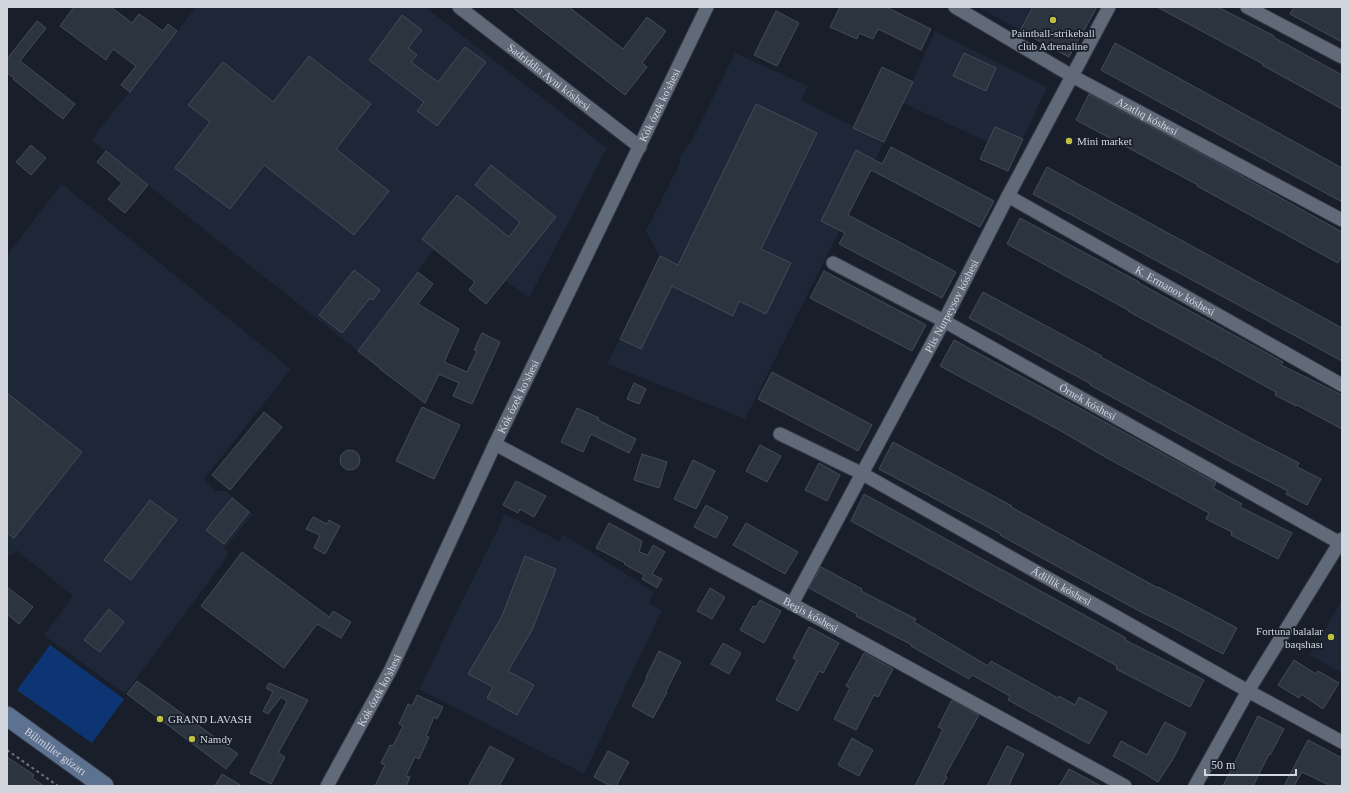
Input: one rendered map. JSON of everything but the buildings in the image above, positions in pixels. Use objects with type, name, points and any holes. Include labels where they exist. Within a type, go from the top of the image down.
[{"type":"main road","name":"Bilimliler gúzarı","points":[[7,716],[104,786]]},
{"type":"street","name":"Sadriddin Ayni kóshesi","points":[[459,7],[640,147]]},
{"type":"street","name":"Kók ózek ko'shesi","points":[[327,786],[391,669],[495,444],[707,7]]},
{"type":"street","name":"Azatlıq kóshesi","points":[[955,7],[1072,76],[1342,220]]},
{"type":"street","name":"Plis Nurpeysov kóshesi","points":[[792,604],[944,321],[1008,196],[1109,7]]},
{"type":"street","points":[[1247,7],[1342,58]]},
{"type":"street","name":"K. Ermanov kóshesi","points":[[1008,196],[1342,385]]},
{"type":"street","name":"Órnek kóshesi","points":[[833,263],[944,321],[1341,541]]},
{"type":"street","name":"Ádillik kóshesi","points":[[780,434],[861,473],[1248,691],[1342,742]]},
{"type":"street","name":"Begis kóshesi","points":[[495,444],[1126,786]]},
{"type":"street","points":[[1195,786],[1248,691],[1341,541]]},
{"type":"path","points":[[7,750],[58,786]]},
{"type":"shaded area","points":[[196,7],[425,7],[607,148],[529,298],[505,280],[486,304],[469,290],[475,282],[434,249],[358,351],[91,140]]},
{"type":"shaded area","points":[[978,7],[1097,7],[1069,57]]},
{"type":"shaded area","points":[[935,31],[1047,87],[1023,139],[995,127],[988,142],[903,103]]},
{"type":"shaded area","points":[[735,53],[808,86],[801,100],[884,142],[745,419],[607,364],[660,257],[646,231],[680,163],[680,156],[691,142]]},
{"type":"shaded area","points":[[62,184],[291,369],[204,479],[216,491],[226,491],[253,514],[224,549],[229,554],[125,694],[44,635],[73,596],[16,550],[10,556],[7,554],[7,255]]},
{"type":"shaded area","points":[[505,514],[559,541],[563,534],[654,592],[649,603],[662,610],[584,774],[419,689]]},
{"type":"shaded area","name":"Fortuna balalar baqshası","points":[[1342,600],[1342,673],[1310,655]]},
{"type":"shaded area","points":[[50,645],[124,699],[92,743],[17,690]]},
{"type":"place","name":"Paintball-strikeball club Adrenaline","points":[[1053,20]]},
{"type":"place","name":"Mini market","points":[[1069,141]]},
{"type":"place","name":"Fortuna balalar baqshası","points":[[1331,637]]},
{"type":"place","name":"GRAND LAVASH","points":[[160,719]]},
{"type":"place","name":"Namdy","points":[[192,739]]}]
